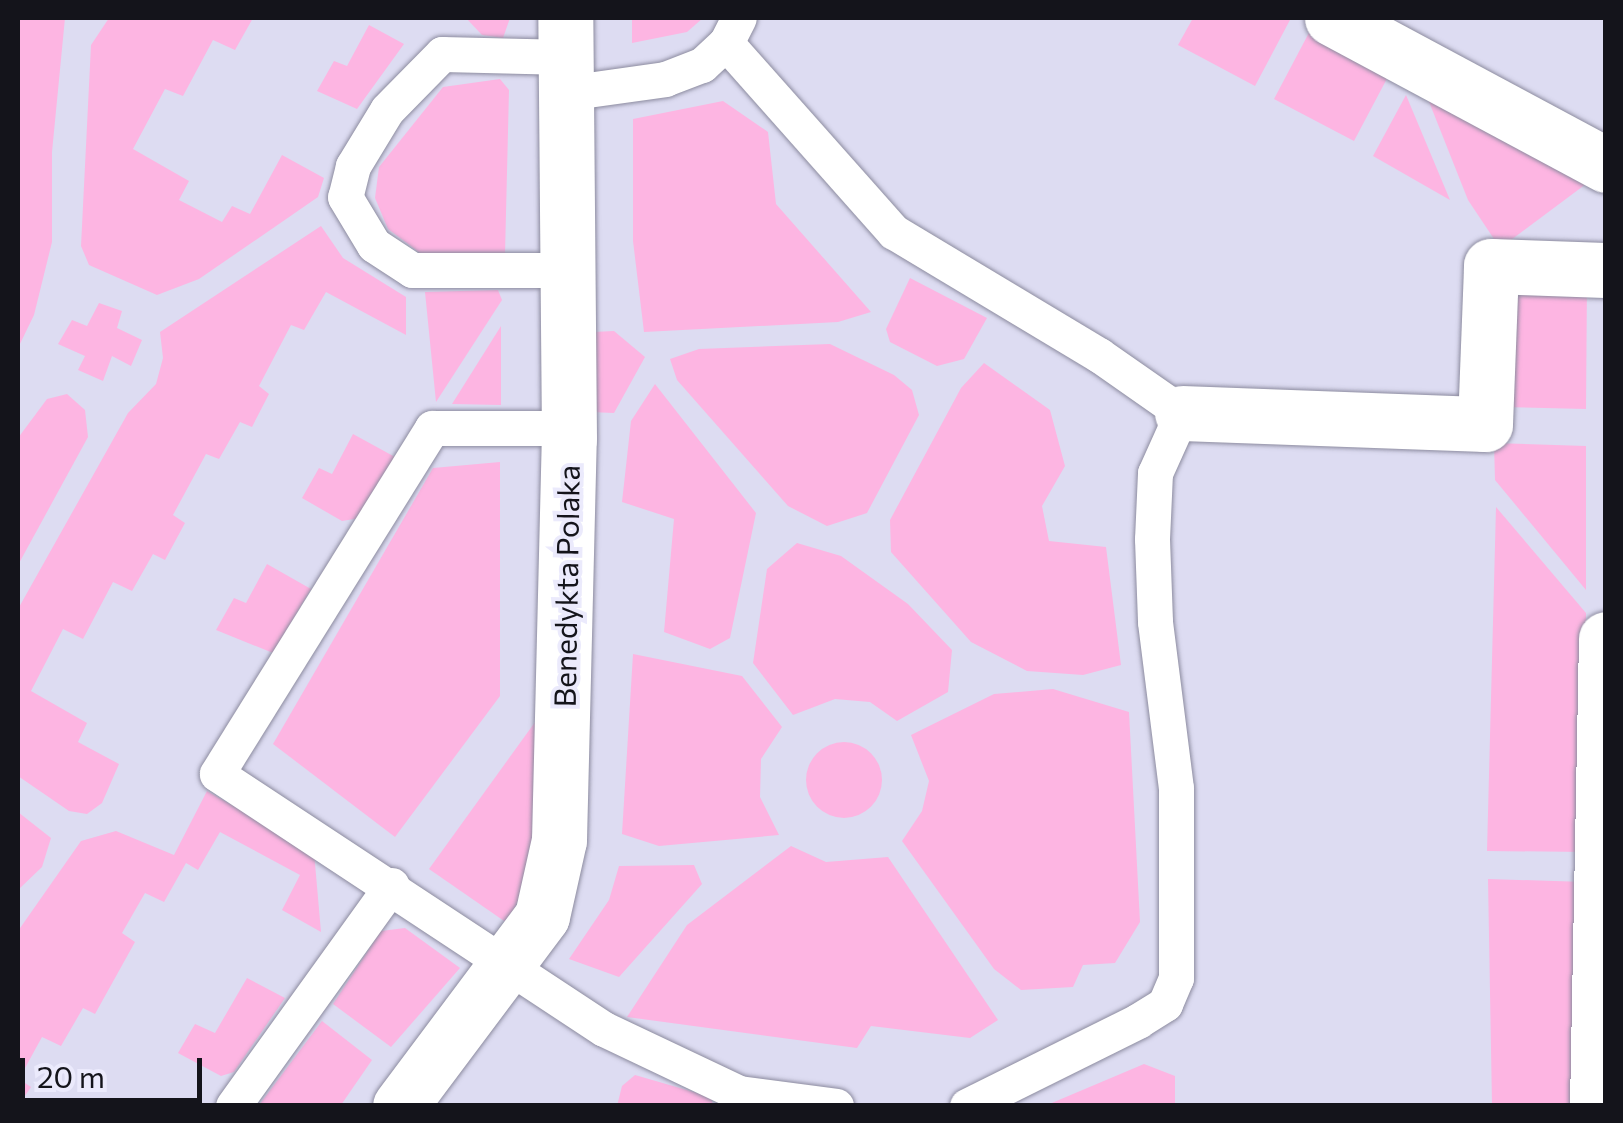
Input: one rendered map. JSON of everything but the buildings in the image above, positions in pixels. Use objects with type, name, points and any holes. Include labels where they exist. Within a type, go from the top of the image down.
[{"type":"street","points":[[1332,18],[1606,164]]},
{"type":"street","name":"Benedykta Polaka","points":[[400,1106],[542,916],[559,840],[569,428],[566,56]]},
{"type":"street","points":[[1182,413],[1485,424],[1491,266],[1606,270]]},
{"type":"street","points":[[1597,1106],[1606,639]]},
{"type":"lane","points":[[568,270],[412,270],[374,245],[345,196],[353,166],[387,110],[442,54],[566,56],[665,79],[702,65],[732,30],[894,232],[1099,355],[1182,413],[1156,473],[1152,539],[1155,622],[1176,788],[1176,978],[1164,1004],[1138,1021],[967,1106]]},
{"type":"lane","points":[[569,428],[432,428],[217,774],[392,885],[604,1029],[739,1093],[836,1106]]},
{"type":"lane","points":[[233,1106],[392,885]]},
{"type":"shaded area","points":[[18,18],[65,18],[52,152],[52,242],[34,315],[18,348]]},
{"type":"shaded area","points":[[109,18],[253,18],[235,50],[213,40],[183,96],[165,89],[133,149],[189,181],[179,200],[222,222],[232,206],[250,214],[282,155],[324,178],[318,197],[199,279],[157,295],[89,265],[81,246],[91,45]]},
{"type":"shaded area","points":[[466,18],[510,18],[503,38],[482,35]]},
{"type":"shaded area","points":[[632,18],[703,18],[687,32],[632,43]]},
{"type":"shaded area","points":[[1193,18],[1291,18],[1255,86],[1178,45]]},
{"type":"shaded area","points":[[369,25],[404,44],[357,109],[317,91],[334,61],[347,66]]},
{"type":"shaded area","points":[[1312,27],[1391,71],[1354,141],[1274,99]]},
{"type":"shaded area","points":[[500,79],[509,90],[505,254],[420,253],[388,229],[375,198],[379,167],[443,87]]},
{"type":"shaded area","points":[[1422,84],[1590,181],[1500,248],[1468,200]]},
{"type":"shaded area","points":[[1406,95],[1450,200],[1373,156]]},
{"type":"shaded area","points":[[723,101],[768,132],[776,204],[871,312],[838,322],[644,332],[633,241],[633,119]]},
{"type":"shaded area","points":[[321,226],[343,258],[406,297],[406,335],[326,292],[304,330],[291,325],[259,386],[269,394],[252,427],[240,422],[219,459],[206,454],[173,515],[185,523],[165,560],[153,554],[132,591],[113,582],[83,639],[63,629],[31,691],[87,723],[78,742],[119,764],[102,803],[87,814],[69,811],[18,776],[18,609],[128,413],[156,384],[163,358],[160,332]]},
{"type":"shaded area","points":[[910,278],[987,318],[964,359],[937,366],[890,342],[886,329]]},
{"type":"shaded area","points":[[1502,279],[1587,282],[1586,409],[1500,407]]},
{"type":"shaded area","points":[[498,290],[502,300],[436,402],[425,292]]},
{"type":"shaded area","points":[[99,303],[122,311],[117,328],[142,340],[131,366],[112,356],[103,381],[78,370],[85,356],[58,344],[72,320],[87,326]]},
{"type":"shaded area","points":[[501,326],[501,405],[452,404]]},
{"type":"shaded area","points":[[614,331],[645,357],[614,413],[590,412],[593,332]]},
{"type":"shaded area","points":[[830,344],[894,375],[912,390],[919,415],[867,513],[827,526],[788,506],[677,380],[670,359],[699,349]]},
{"type":"shaded area","points":[[984,363],[1050,410],[1065,466],[1042,506],[1049,541],[1106,547],[1121,665],[1083,675],[1027,671],[971,642],[891,552],[890,520],[961,388]]},
{"type":"shaded area","points":[[655,384],[756,513],[730,638],[710,649],[664,632],[674,519],[622,502],[631,421]]},
{"type":"shaded area","points":[[67,394],[85,410],[88,437],[18,565],[18,438],[47,399]]},
{"type":"shaded area","points":[[353,434],[395,457],[360,518],[342,521],[302,498],[319,468],[332,474]]},
{"type":"shaded area","points":[[1494,443],[1586,446],[1586,590],[1495,480]]},
{"type":"shaded area","points":[[500,462],[500,696],[395,837],[273,744],[433,468]]},
{"type":"shaded area","points":[[1496,507],[1586,613],[1586,852],[1487,851]]},
{"type":"shaded area","points":[[797,543],[841,556],[908,604],[952,650],[948,692],[897,721],[870,702],[835,699],[793,715],[753,663],[767,569]]},
{"type":"shaded area","points":[[267,564],[311,589],[273,653],[216,630],[234,598],[246,603]]},
{"type":"shaded area","points":[[633,654],[742,676],[782,727],[761,759],[760,797],[779,835],[659,846],[622,834]]},
{"type":"shaded area","points":[[1053,689],[1129,712],[1140,922],[1115,963],[1083,965],[1073,987],[1021,990],[994,969],[902,841],[922,811],[929,781],[911,735],[994,694]]},
{"type":"shaded area","points":[[538,718],[535,867],[507,923],[429,869]]},
{"type":"shaded area","points":[[844,742],[871,753],[882,780],[871,807],[844,818],[817,807],[806,780],[817,753]]},
{"type":"shaded area","points":[[207,791],[314,852],[321,932],[282,910],[300,875],[220,832],[198,870],[186,863],[164,902],[145,893],[122,933],[135,942],[95,1014],[83,1008],[61,1046],[42,1037],[19,1079],[31,1087],[18,1106],[18,931],[81,841],[116,831],[174,855]]},
{"type":"shaded area","points":[[18,812],[51,838],[42,867],[18,890]]},
{"type":"shaded area","points":[[791,846],[826,862],[888,857],[998,1020],[970,1038],[871,1026],[857,1048],[627,1017],[687,925]]},
{"type":"shaded area","points":[[694,865],[702,884],[619,977],[569,959],[609,900],[619,866]]},
{"type":"shaded area","points":[[1488,879],[1585,882],[1582,1105],[1492,1105]]},
{"type":"shaded area","points":[[405,928],[460,968],[391,1047],[333,1004],[381,931]]},
{"type":"shaded area","points":[[247,978],[285,998],[234,1072],[221,1076],[178,1053],[195,1024],[215,1033]]},
{"type":"shaded area","points":[[322,1021],[372,1060],[341,1105],[259,1105]]},
{"type":"shaded area","points":[[1144,1064],[1175,1076],[1175,1105],[1047,1105]]},
{"type":"shaded area","points":[[635,1075],[711,1097],[713,1105],[617,1106],[622,1086]]}]
